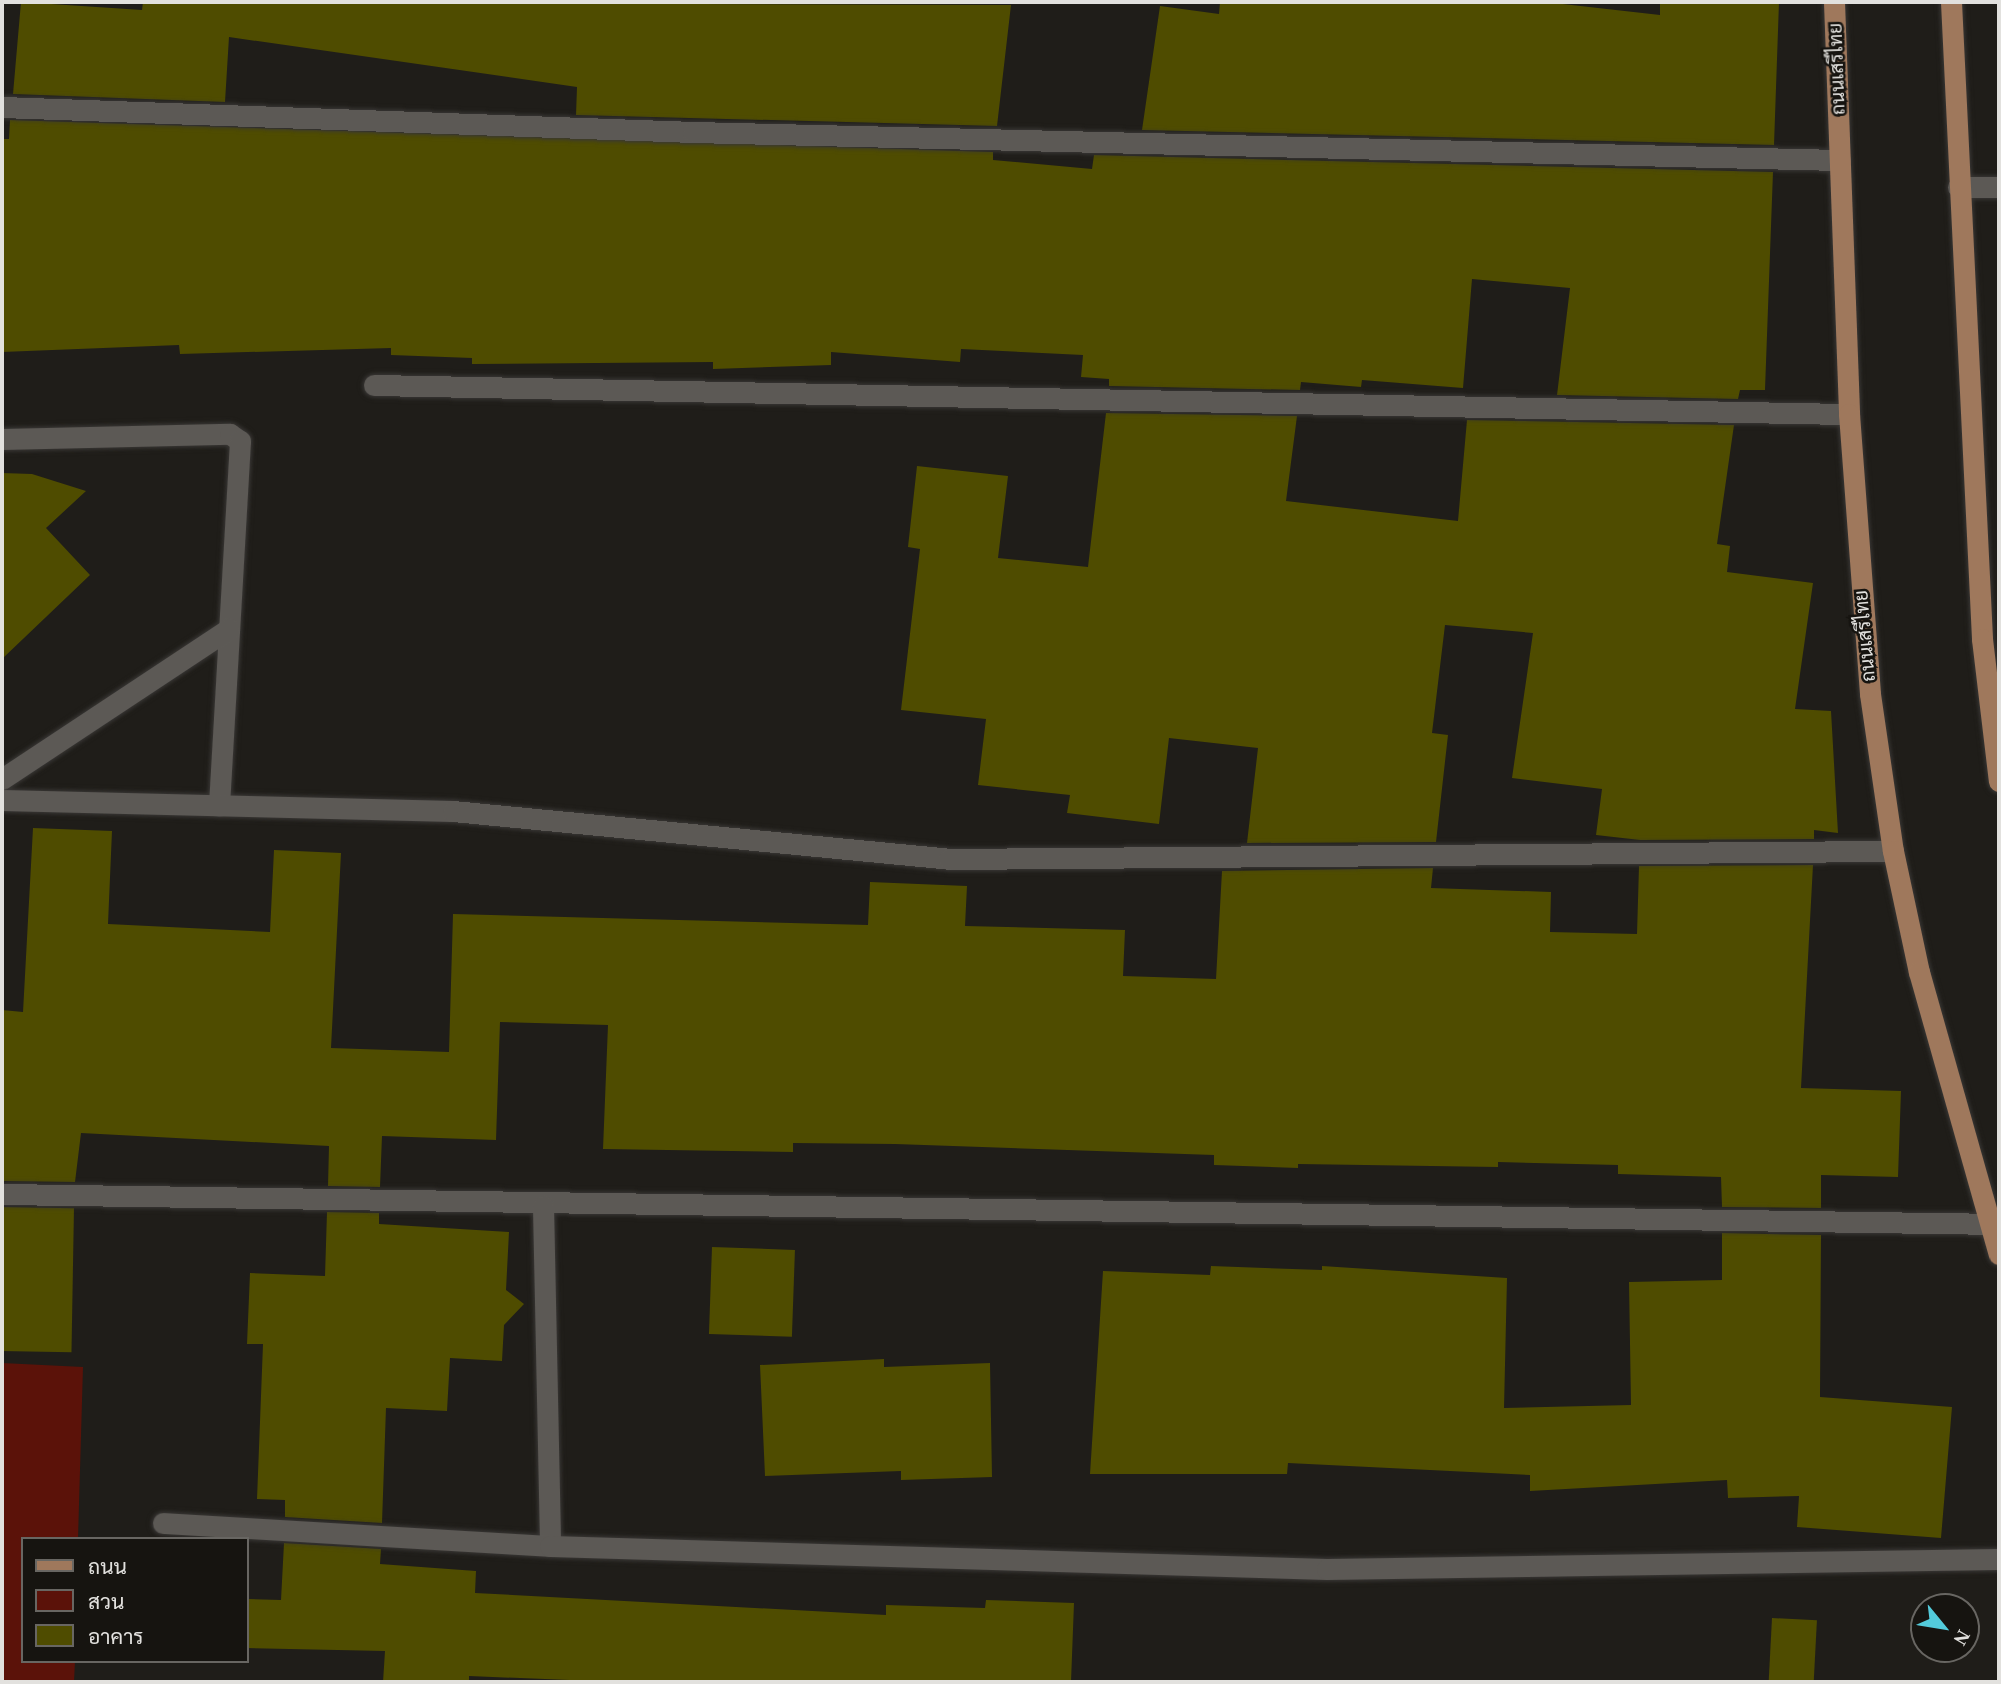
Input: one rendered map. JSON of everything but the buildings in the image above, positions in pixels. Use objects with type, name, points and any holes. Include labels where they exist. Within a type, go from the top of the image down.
[{"type":"main road","name":"ถนนเสรีไทย","points":[[1834,2],[1849,414],[1870,694],[1893,851],[1949,1089],[1999,1254]]},
{"type":"main road","points":[[1951,2],[1958,187],[1999,780]]},
{"type":"street","points":[[2,107],[693,132],[1840,160]]},
{"type":"street","points":[[1958,187],[1999,187]]},
{"type":"street","points":[[374,385],[1849,414]]},
{"type":"street","points":[[2,439],[230,434],[240,441],[219,805]]},
{"type":"street","points":[[2,779],[229,629]]},
{"type":"street","points":[[2,800],[453,811],[949,859],[1893,851]]},
{"type":"street","points":[[2,1194],[542,1206],[1990,1224]]},
{"type":"street","points":[[542,1206],[550,1546]]},
{"type":"street","points":[[163,1523],[550,1546],[1327,1569],[1999,1559]]},
{"type":"green space","points":[[2,1363],[83,1367],[78,1537],[21,1537],[21,1663],[75,1663],[74,1682],[2,1682]]}]
